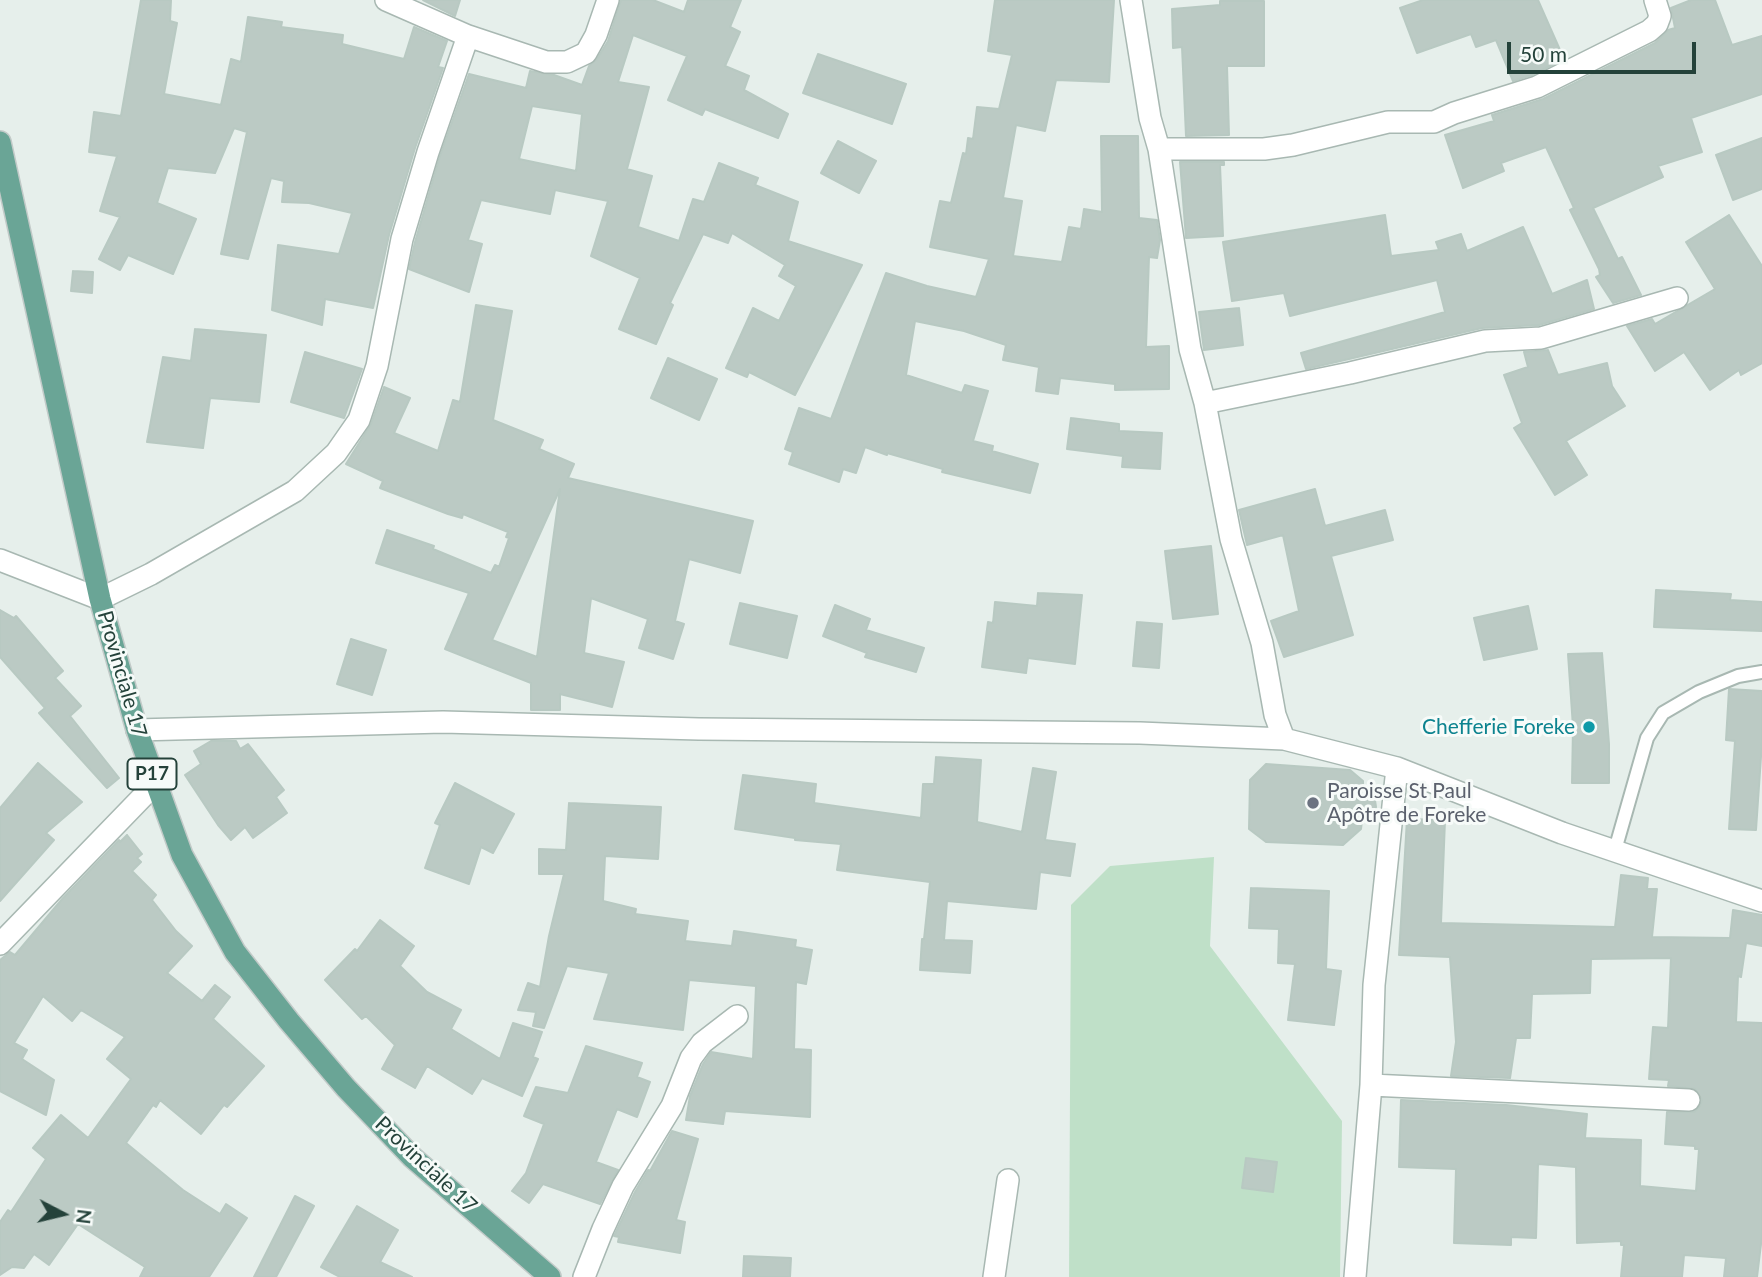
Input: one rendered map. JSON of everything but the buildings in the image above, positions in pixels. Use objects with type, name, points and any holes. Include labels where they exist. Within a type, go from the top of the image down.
[{"type":"main road","name":"Provinciale 17","points":[[0,142],[7,209],[100,599],[137,730],[182,855],[228,940],[289,1021],[346,1088],[412,1157],[550,1277]]},
{"type":"street","points":[[386,0],[468,36],[546,62],[568,62],[586,53],[596,35],[608,0]]},
{"type":"street","points":[[1131,0],[1150,118],[1159,149],[1190,349],[1205,403],[1231,539],[1262,643],[1275,715],[1284,739]]},
{"type":"street","points":[[1159,149],[1264,149],[1293,145],[1388,122],[1434,122],[1537,87],[1649,31],[1657,24],[1660,16],[1655,0]]},
{"type":"street","points":[[0,561],[100,599],[151,574],[295,491],[336,453],[359,420],[376,366],[402,239],[428,152],[468,36]]},
{"type":"street","points":[[1205,403],[1361,371],[1485,341],[1541,338],[1677,298]]},
{"type":"street","points":[[137,730],[443,722],[699,729],[1140,733],[1284,739],[1397,768],[1562,833],[1762,901]]},
{"type":"street","points":[[1355,1277],[1371,1085],[1374,985],[1397,768]]},
{"type":"street","points":[[0,944],[155,784]]},
{"type":"street","points":[[584,1277],[624,1186],[672,1106],[691,1058],[702,1043],[737,1016]]},
{"type":"street","points":[[1371,1085],[1689,1100]]},
{"type":"street","points":[[994,1277],[1008,1180]]},
{"type":"lane","points":[[1615,850],[1647,738],[1663,713],[1699,692],[1738,676],[1762,671]]},
{"type":"green space","points":[[1214,857],[1210,946],[1342,1121],[1340,1277],[1069,1277],[1071,905],[1110,866]]},
{"type":"place","name":"Chefferie Foreke","points":[[1589,727]]},
{"type":"place","name":"Paroisse St Paul Apôtre de Foreke","points":[[1313,803]]}]
